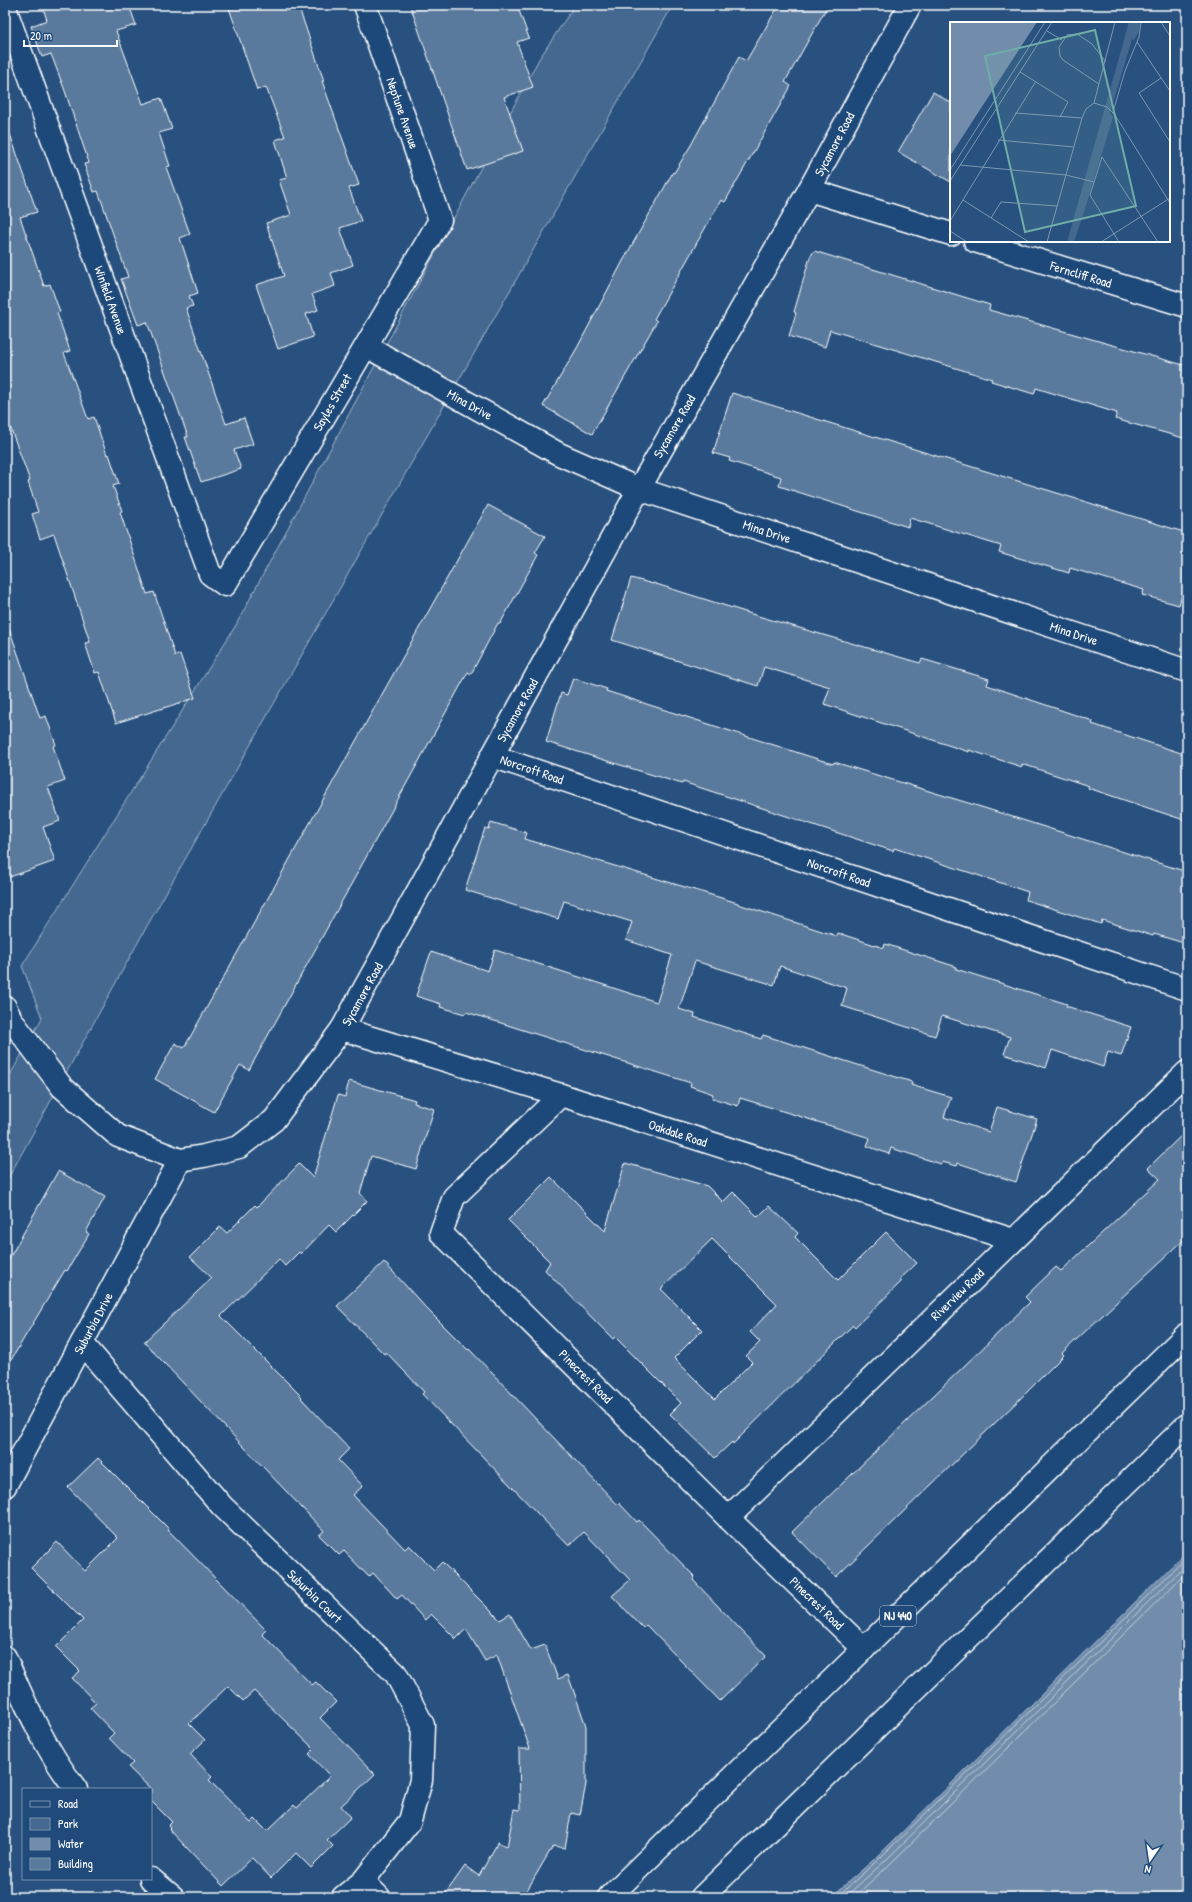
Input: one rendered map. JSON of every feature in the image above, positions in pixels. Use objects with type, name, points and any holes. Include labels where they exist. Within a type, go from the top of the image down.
[{"type":"main road","name":"Neptune Avenue","points":[[365,5],[440,220]]},
{"type":"main road","name":"Sycamore Road","points":[[180,1160],[239,1147],[274,1120],[342,1029],[639,489],[809,190],[910,5]]},
{"type":"main road","name":"Winfield Avenue","points":[[5,8],[210,574],[225,585]]},
{"type":"main road","points":[[809,190],[950,234]]},
{"type":"main road","name":"Sayles Street","points":[[225,585],[440,220]]},
{"type":"main road","name":"Ferncliff Road","points":[[978,242],[1187,306]]},
{"type":"main road","name":"Mina Drive","points":[[366,346],[559,454],[639,489],[1187,671]]},
{"type":"main road","name":"Norcroft Road","points":[[492,756],[1187,989]]},
{"type":"main road","points":[[7,1020],[62,1087],[118,1136],[180,1160]]},
{"type":"main road","name":"Oakdale Road","points":[[342,1029],[561,1095],[1013,1240]]},
{"type":"main road","name":"Riverview Road","points":[[728,1518],[1187,1072]]},
{"type":"main road","name":"Pinecrest Road","points":[[561,1095],[454,1197],[441,1233],[728,1518],[864,1649]]},
{"type":"main road","name":"Suburbia Drive","points":[[5,1486],[180,1160]]},
{"type":"main road","name":"NJ 440","points":[[609,1897],[1187,1334]]},
{"type":"main road","name":"Suburbia Court","points":[[82,1343],[222,1506],[396,1674],[423,1725],[421,1780],[410,1821],[363,1881],[344,1897]]},
{"type":"main road","points":[[702,1897],[1187,1425]]},
{"type":"main road","points":[[5,1657],[31,1713],[63,1773],[75,1788]]},
{"type":"main road","points":[[152,1880],[173,1897]]},
{"type":"main road","points":[[363,1881],[379,1897]]},
{"type":"green space","points":[[575,5],[673,5],[147,926],[5,1184],[5,1084],[42,1018],[22,966],[236,625],[539,59]]},
{"type":"water","points":[[1187,1551],[1187,1897],[831,1897],[879,1855]]},
{"type":"building","points":[[42,5],[129,5],[136,25],[116,31],[143,104],[161,98],[172,129],[159,133],[170,166],[166,167],[190,234],[180,238],[198,293],[189,296],[193,306],[186,308],[226,424],[244,418],[253,444],[234,450],[241,469],[201,482],[185,437],[188,437],[147,322],[138,325],[121,279],[128,277],[98,191],[94,192],[84,164],[89,163],[65,91],[51,54],[42,57],[31,26],[47,20]]},
{"type":"building","points":[[228,5],[298,5],[324,81],[322,81],[359,185],[349,188],[361,221],[340,228],[353,265],[331,273],[335,286],[312,294],[318,310],[306,314],[313,337],[278,349],[256,285],[284,276],[266,223],[291,215],[279,180],[287,178],[275,140],[285,137],[266,87],[257,90]]},
{"type":"building","points":[[410,5],[517,5],[529,38],[517,42],[533,87],[504,97],[523,151],[467,170]]},
{"type":"building","points":[[779,5],[828,5],[785,82],[791,86],[725,202],[721,200],[654,319],[657,321],[592,434],[543,406],[577,348],[623,261],[673,172],[674,173],[691,145],[739,57],[746,61]]},
{"type":"building","points":[[933,92],[950,102],[950,181],[898,152]]},
{"type":"building","points":[[5,131],[9,131],[37,212],[20,217],[44,286],[50,284],[60,312],[57,313],[70,351],[64,353],[88,419],[94,417],[107,455],[109,454],[119,484],[113,486],[122,511],[120,512],[147,594],[154,592],[175,656],[180,654],[195,698],[116,723],[99,672],[95,673],[85,643],[90,642],[54,534],[40,539],[32,514],[38,512],[28,482],[30,481],[5,413]]},
{"type":"building","points":[[814,251],[990,305],[989,310],[1187,366],[1187,439],[1115,419],[1117,413],[1036,388],[1034,394],[991,381],[992,379],[830,330],[825,347],[789,336],[796,313],[794,312],[810,257]]},
{"type":"building","points":[[732,393],[1187,533],[1187,579],[1179,605],[1142,595],[1144,590],[1070,568],[1069,573],[999,552],[1001,546],[910,518],[908,527],[779,486],[781,477],[729,461],[730,458],[713,453]]},
{"type":"building","points":[[488,505],[545,536],[535,553],[538,555],[500,624],[498,623],[471,674],[468,672],[249,1070],[240,1065],[214,1112],[155,1079],[175,1043],[184,1048]]},
{"type":"building","points":[[631,578],[653,583],[758,616],[920,663],[922,659],[989,679],[987,685],[1093,721],[1092,724],[1187,755],[1187,821],[1022,764],[1022,767],[969,750],[969,752],[824,704],[830,687],[764,667],[758,686],[612,640]]},
{"type":"building","points":[[5,628],[9,628],[40,718],[46,716],[56,745],[53,746],[65,781],[48,787],[60,821],[43,827],[55,861],[7,878],[5,862]]},
{"type":"building","points":[[573,678],[607,689],[606,691],[833,764],[834,762],[1187,872],[1187,944],[1154,934],[1153,936],[1102,920],[1101,924],[1026,900],[1028,892],[977,875],[894,848],[893,851],[683,782],[682,784],[546,742],[561,693],[567,695]]},
{"type":"building","points":[[491,822],[527,833],[525,839],[738,903],[837,936],[838,933],[884,948],[885,944],[957,967],[956,969],[1067,1004],[1066,1006],[1131,1027],[1121,1056],[1108,1052],[1103,1067],[1052,1050],[1046,1068],[1004,1054],[1010,1037],[942,1016],[935,1036],[842,1006],[847,988],[780,966],[774,985],[695,961],[679,1009],[695,1014],[694,1017],[761,1039],[763,1035],[912,1082],[911,1085],[951,1097],[944,1117],[989,1132],[997,1107],[1037,1119],[1016,1182],[958,1163],[957,1166],[942,1162],[941,1164],[891,1148],[889,1154],[867,1146],[870,1138],[740,1098],[738,1106],[712,1098],[713,1094],[690,1086],[691,1083],[466,1012],[465,1014],[440,1007],[441,1004],[416,996],[431,952],[488,971],[495,950],[657,1002],[672,955],[626,940],[632,922],[564,901],[558,919],[465,890],[485,828],[489,829]]},
{"type":"building","points":[[349,1081],[415,1100],[414,1103],[434,1109],[416,1169],[371,1156],[360,1193],[367,1201],[336,1232],[329,1225],[301,1254],[299,1252],[285,1266],[279,1259],[221,1316],[302,1397],[301,1398],[349,1449],[338,1460],[363,1486],[353,1495],[405,1549],[409,1545],[434,1570],[442,1562],[500,1620],[510,1614],[531,1650],[545,1645],[558,1679],[568,1675],[586,1726],[586,1784],[580,1815],[571,1813],[565,1848],[553,1846],[523,1897],[443,1897],[465,1866],[479,1876],[498,1842],[507,1847],[514,1809],[520,1810],[519,1749],[530,1749],[497,1655],[485,1661],[466,1629],[456,1639],[431,1614],[425,1620],[402,1595],[397,1599],[373,1573],[369,1577],[344,1551],[339,1555],[319,1535],[324,1531],[144,1342],[212,1278],[190,1257],[220,1227],[227,1233],[255,1205],[257,1207],[299,1164],[313,1178],[338,1095],[345,1097]]},
{"type":"building","points":[[1187,1130],[1187,1237],[1062,1353],[1064,1355],[1025,1394],[836,1577],[792,1532],[1030,1302],[1025,1297],[1056,1267],[1061,1271],[1160,1179],[1148,1168]]},
{"type":"building","points":[[625,1163],[707,1186],[723,1202],[733,1192],[758,1217],[769,1206],[798,1233],[795,1237],[838,1280],[886,1232],[917,1263],[900,1279],[902,1281],[855,1327],[853,1325],[733,1444],[732,1442],[715,1458],[670,1414],[681,1403],[615,1337],[613,1339],[545,1270],[550,1262],[508,1220],[551,1177],[605,1231]],"holes":[[[712,1239],[777,1304],[750,1332],[760,1342],[746,1356],[752,1362],[715,1399],[674,1358],[702,1330],[661,1289]]]},
{"type":"building","points":[[58,1171],[105,1197],[86,1232],[89,1234],[67,1271],[65,1270],[5,1370],[5,1266]]},
{"type":"building","points":[[384,1262],[427,1309],[468,1350],[469,1349],[618,1505],[619,1503],[637,1522],[639,1520],[695,1577],[693,1580],[766,1656],[720,1701],[646,1625],[643,1628],[612,1596],[630,1580],[584,1532],[569,1546],[422,1394],[424,1392],[386,1352],[384,1354],[337,1306]]},
{"type":"building","points":[[98,1458],[266,1630],[262,1634],[312,1685],[316,1682],[336,1702],[320,1718],[375,1774],[341,1806],[351,1817],[327,1840],[333,1846],[311,1868],[296,1853],[271,1878],[252,1858],[223,1886],[169,1829],[170,1828],[168,1826],[172,1822],[152,1802],[152,1788],[150,1788],[128,1767],[133,1763],[109,1738],[114,1733],[90,1708],[96,1703],[72,1678],[80,1671],[56,1647],[83,1620],[31,1568],[57,1542],[85,1571],[118,1538],[68,1487]],"holes":[[[228,1686],[243,1701],[254,1691],[314,1749],[309,1754],[330,1776],[297,1808],[294,1805],[267,1831],[255,1819],[251,1823],[209,1780],[212,1777],[190,1754],[205,1740],[189,1724]]]}]
